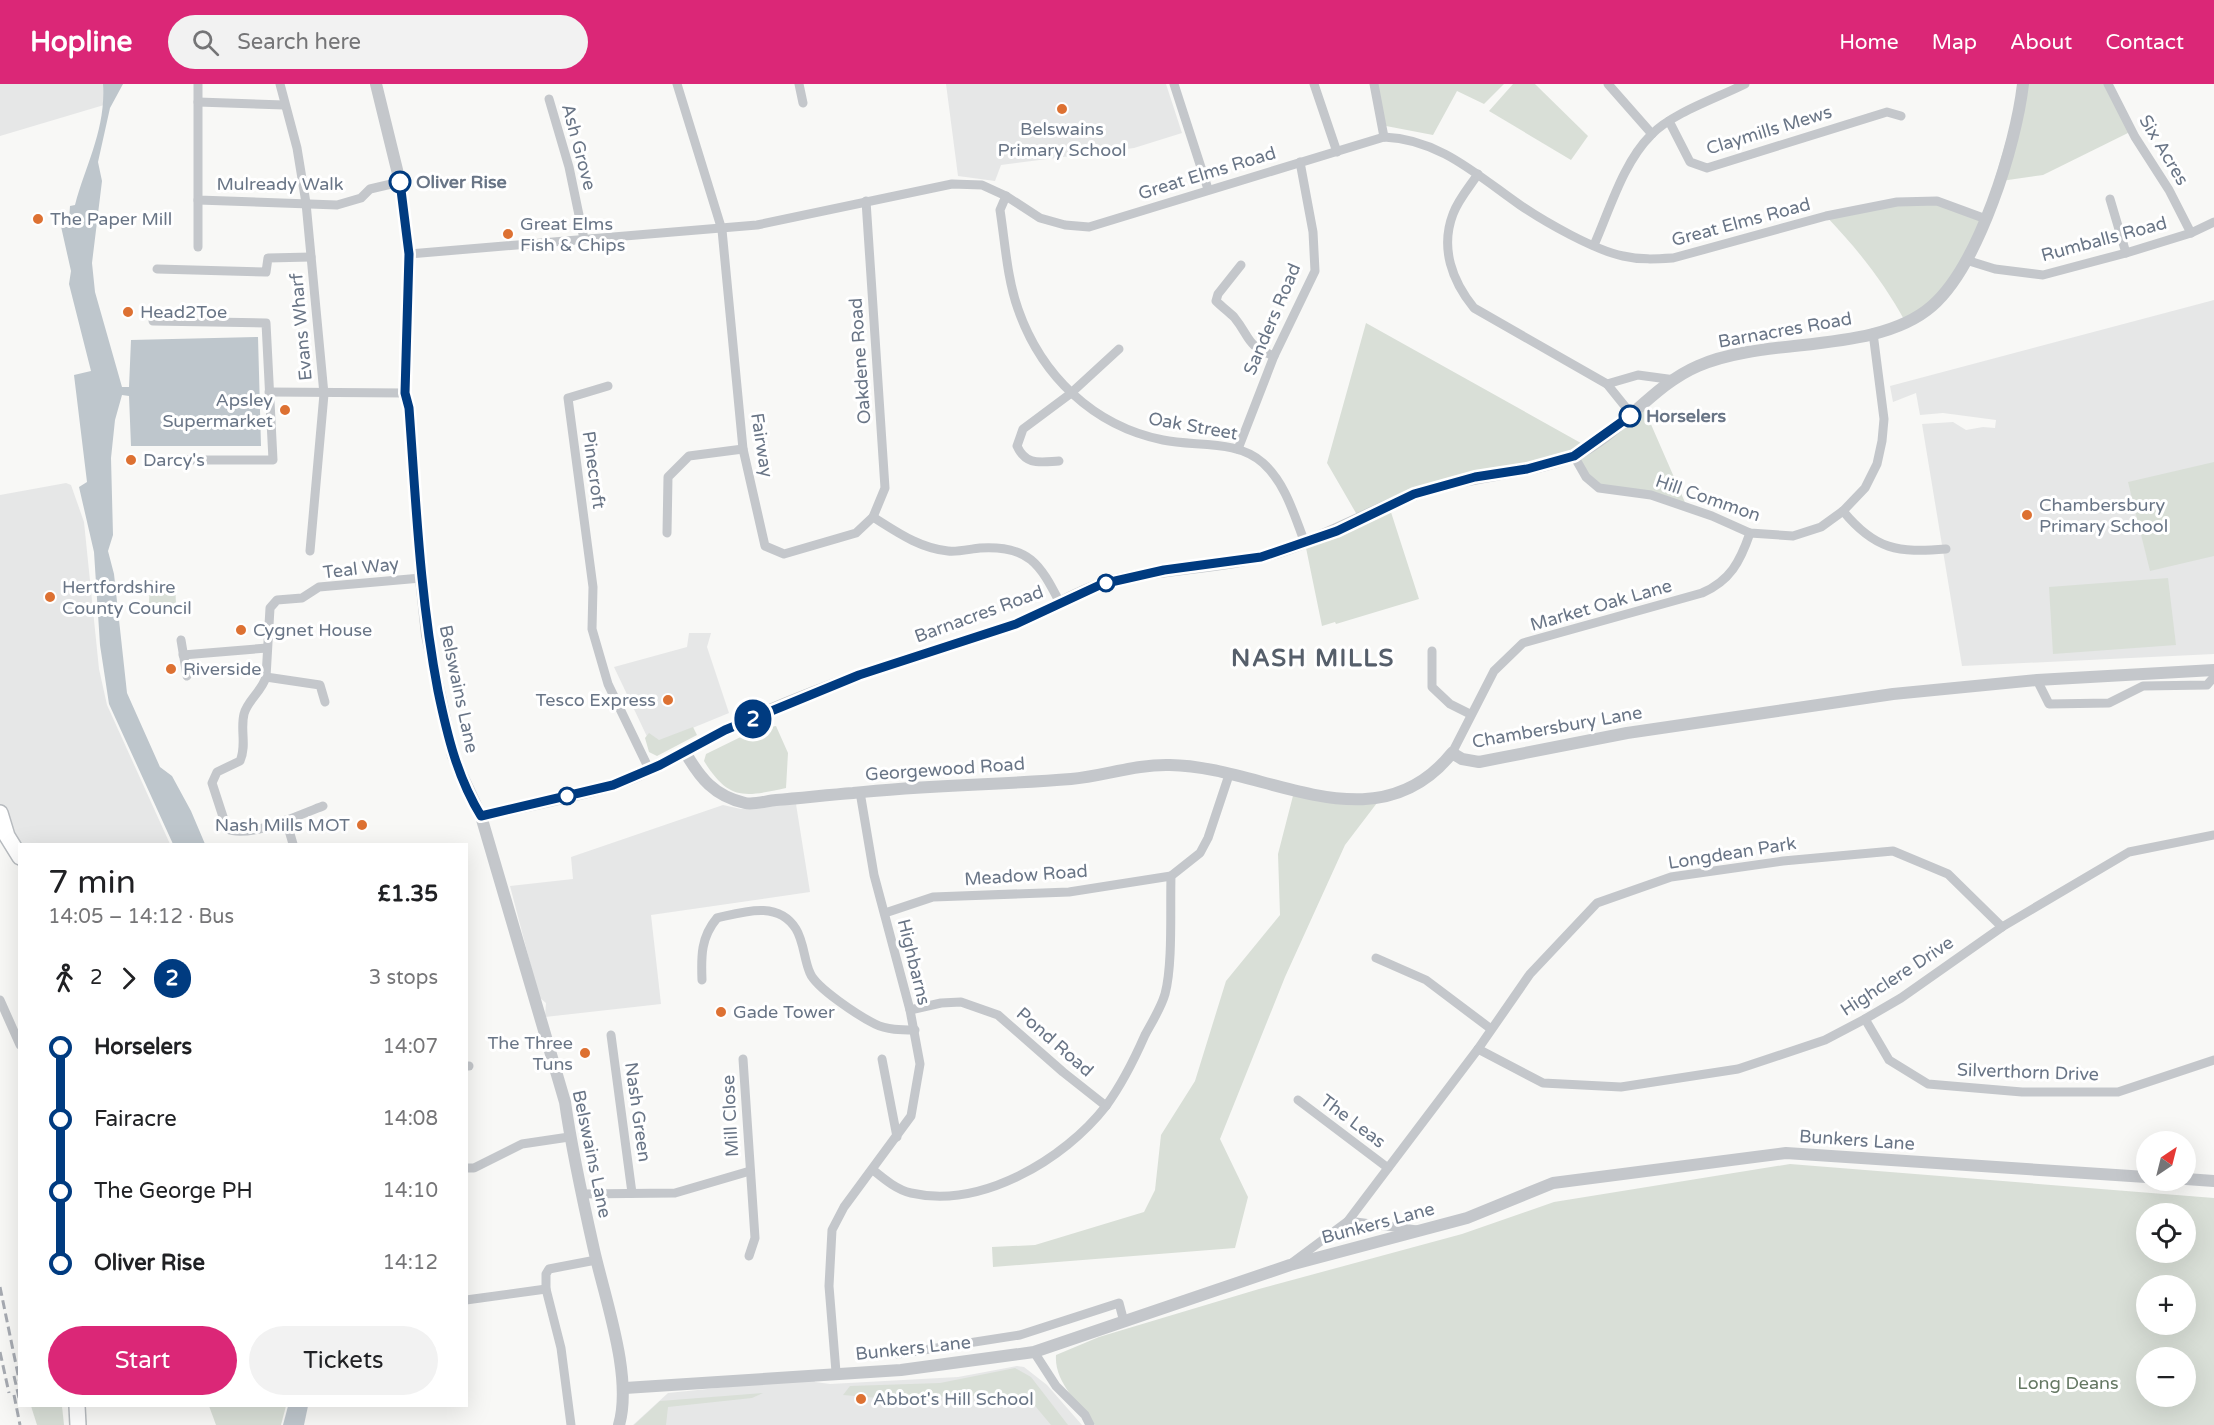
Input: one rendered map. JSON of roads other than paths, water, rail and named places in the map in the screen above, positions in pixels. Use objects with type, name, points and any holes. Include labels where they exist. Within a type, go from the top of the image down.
[{"type":"main road","points":[[0,813],[7,836],[18,854]]},
{"type":"main road","points":[[76,1407],[78,1425]]},
{"type":"street","name":"Mulready Walk","points":[[198,84],[198,200],[344,204],[361,198],[370,189],[400,182]]},
{"type":"street","name":"Evans Wharf","points":[[280,84],[297,148],[306,203],[324,394],[310,551]]},
{"type":"street","name":"Belswains Lane","points":[[376,84],[400,182],[409,254],[405,393],[409,408],[427,635],[453,756],[481,816],[482,828],[507,902],[565,1102],[569,1137],[575,1151],[581,1194],[625,1388]]},
{"type":"street","name":"Fairway","points":[[677,84],[722,230],[743,449],[765,546],[784,554],[856,533],[873,517]]},
{"type":"street","points":[[799,84],[803,104]]},
{"type":"street","points":[[1173,84],[1208,189]]},
{"type":"street","points":[[1314,84],[1337,152]]},
{"type":"street","points":[[1374,84],[1384,137]]},
{"type":"street","points":[[1608,84],[1652,134]]},
{"type":"street","points":[[1594,245],[1634,157],[1652,134],[1669,121],[1729,87],[1745,84]]},
{"type":"street","name":"Barnacres Road","points":[[481,816],[613,785],[685,752],[725,730],[859,675],[1016,624],[1102,584],[1164,570],[1261,557],[1337,531],[1414,494],[1475,477],[1527,469],[1574,456],[1694,367],[1725,356],[1873,333],[1906,323],[1931,307],[1953,282],[1966,260],[1986,219],[2016,126],[2023,84]]},
{"type":"street","name":"Six Acres","points":[[2108,84],[2135,137],[2169,190],[2191,232]]},
{"type":"street","name":"Ash Grove","points":[[549,99],[569,167],[584,239]]},
{"type":"street","points":[[198,102],[284,105]]},
{"type":"street","name":"Claymills Mews","points":[[1669,121],[1690,162],[1707,168],[1887,112],[1901,116]]},
{"type":"street","name":"Great Elms Road","points":[[409,254],[722,230],[757,225],[952,184],[982,185],[1006,196],[1040,218],[1065,225],[1089,227],[1384,137],[1406,138],[1440,149],[1523,207],[1594,245],[1621,256],[1648,260],[1673,258],[1826,216],[1897,202],[1938,201],[1986,219]]},
{"type":"street","name":"Sanders Road","points":[[1238,449],[1274,356],[1315,270],[1313,232],[1300,162]]},
{"type":"street","points":[[1478,174],[1453,213],[1447,252],[1460,290],[1474,308],[1607,384],[1632,415]]},
{"type":"street","name":"Oak Street","points":[[1006,196],[1000,210],[1017,307],[1033,347],[1070,394],[1099,415],[1132,431],[1163,440],[1238,449],[1263,462],[1284,489],[1305,543]]},
{"type":"street","points":[[2110,199],[2126,253]]},
{"type":"street","points":[[198,200],[198,247]]},
{"type":"street","name":"Oakdene Road","points":[[866,201],[885,488],[873,517]]},
{"type":"street","name":"Rumballs Road","points":[[1966,260],[1995,268],[2043,275],[2126,253],[2214,222]]},
{"type":"street","name":"Evans Wharf","points":[[157,269],[266,272],[268,258],[311,257]]},
{"type":"street","points":[[1241,265],[1218,294],[1216,301],[1235,318],[1247,340],[1261,351],[1274,356]]},
{"type":"street","points":[[153,321],[266,323],[273,460],[159,460]]},
{"type":"street","name":"Hill Common","points":[[1574,456],[1586,477],[1599,488],[1651,495],[1712,516],[1750,533],[1793,536],[1821,526],[1843,511],[1865,488],[1876,464],[1882,441],[1884,419],[1873,333]]},
{"type":"street","points":[[1059,461],[1032,463],[1022,456],[1017,446],[1023,429],[1070,394],[1119,349]]},
{"type":"street","points":[[1607,384],[1638,375],[1676,380]]},
{"type":"street","name":"Pinecroft","points":[[608,386],[568,398],[593,587],[592,629],[608,684],[649,769]]},
{"type":"street","points":[[269,392],[405,393]]},
{"type":"street","points":[[667,533],[669,477],[689,456],[743,449]]},
{"type":"street","points":[[1843,511],[1871,540],[1895,550],[1946,549]]},
{"type":"street","points":[[873,517],[916,544],[949,552],[1004,547],[1022,554],[1041,568],[1060,603]]},
{"type":"street","name":"Market Oak Lane","points":[[1452,753],[1494,671],[1523,643],[1702,594],[1717,586],[1738,564],[1750,533]]},
{"type":"street","name":"Teal Way","points":[[286,820],[237,834],[227,829],[212,783],[218,772],[240,761],[245,749],[244,713],[264,687],[266,677],[270,608],[277,600],[302,598],[319,587],[421,578]]},
{"type":"street","points":[[181,640],[187,676]]},
{"type":"street","points":[[183,655],[267,648]]},
{"type":"street","points":[[1432,651],[1432,687],[1450,704],[1470,714]]},
{"type":"street","name":"Chambersbury Lane","points":[[1229,775],[1318,796],[1348,800],[1372,798],[1412,786],[1435,771],[1452,753],[1462,759],[1479,762],[1627,733],[1893,694],[2037,680],[2214,670]]},
{"type":"street","points":[[266,677],[320,685],[325,702]]},
{"type":"street","points":[[2037,680],[2049,704],[2109,704],[2143,686],[2207,685],[2214,677]]},
{"type":"street","name":"Georgewood Road","points":[[685,752],[702,780],[723,796],[747,803],[860,792],[1070,779],[1152,765],[1189,766],[1229,775]]},
{"type":"street","points":[[836,1372],[829,1286],[832,1230],[844,1207],[873,1170],[894,1186],[909,1193],[937,1197],[970,1193],[1017,1176],[1086,1129],[1106,1106],[1126,1076],[1165,994],[1171,876],[1200,853],[1208,838],[1229,775]]},
{"type":"street","name":"Highbarns","points":[[860,792],[874,875],[915,1030],[920,1064],[911,1116],[873,1170]]},
{"type":"street","points":[[294,843],[286,820],[323,806]]},
{"type":"street","name":"Highclere Drive","points":[[1478,1049],[1543,1083],[1621,1087],[1738,1069],[1825,1040],[1865,1019],[1901,998],[2001,927],[2129,852],[2214,835]]},
{"type":"street","name":"Longdean Park","points":[[1290,1265],[1348,1221],[1478,1049],[1530,974],[1598,903],[1671,877],[1783,861],[1893,851],[1948,874],[2001,927]]},
{"type":"street","name":"Meadow Road","points":[[885,913],[933,897],[1069,892],[1171,876]]},
{"type":"street","points":[[702,980],[701,949],[707,930],[717,918],[769,910],[785,918],[797,930],[811,976],[827,991],[875,1024],[897,1031],[915,1030]]},
{"type":"street","points":[[1376,958],[1426,980],[1491,1029]]},
{"type":"street","points":[[0,1000],[18,1040]]},
{"type":"street","name":"Pond Road","points":[[910,1010],[941,1003],[961,1002],[998,1015],[1106,1106]]},
{"type":"street","name":"Silverthorn Drive","points":[[1865,1019],[1889,1060],[1928,1084],[2022,1092],[2118,1092],[2214,1060]]},
{"type":"street","name":"Nash Green","points":[[611,1035],[632,1193]]},
{"type":"street","name":"Mill Close","points":[[743,1059],[755,1238],[749,1256]]},
{"type":"street","points":[[882,1059],[897,1137]]},
{"type":"street","name":"The Leas","points":[[1298,1100],[1388,1168]]},
{"type":"street","points":[[468,1168],[474,1168],[522,1144],[569,1137]]},
{"type":"street","name":"Bunkers Lane","points":[[625,1388],[836,1372],[901,1370],[1034,1352],[1290,1265],[1467,1218],[1553,1183],[1786,1153],[2136,1176]]},
{"type":"street","name":"Mill Close","points":[[581,1194],[675,1193],[750,1171]]},
{"type":"street","points":[[2196,1180],[2214,1181]]},
{"type":"street","points":[[1348,1221],[1422,1230]]},
{"type":"street","points":[[572,1425],[561,1348],[546,1289],[546,1274],[549,1269],[596,1260]]},
{"type":"street","points":[[468,1300],[546,1289]]},
{"type":"street","points":[[898,1354],[1020,1335],[1119,1303],[1124,1322]]},
{"type":"street","points":[[1034,1352],[1056,1386],[1085,1415],[1090,1425]]},
{"type":"street","points":[[619,1425],[625,1388]]},
{"type":"railway","points":[[0,1287],[18,1374]]},
{"type":"railway","points":[[0,1352],[9,1393]]},
{"type":"railway","points":[[14,1376],[18,1393]]},
{"type":"railway","points":[[14,1395],[20,1425]]},
{"type":"place","name":"Belswains Primary School","points":[[1062,109]]},
{"type":"place","name":"Oliver Rise","points":[[400,182]]},
{"type":"place","name":"The Paper Mill","points":[[38,219]]},
{"type":"place","name":"Great Elms Fish & Chips","points":[[508,234]]},
{"type":"place","name":"Head2Toe","points":[[128,312]]},
{"type":"place","name":"Apsley Supermarket","points":[[285,410]]},
{"type":"place","name":"Horselers","points":[[1630,416]]},
{"type":"place","name":"Darcy's","points":[[131,460]]},
{"type":"place","name":"Chambersbury Primary School","points":[[2027,515]]},
{"type":"place","name":"Hertfordshire County Council","points":[[50,597]]},
{"type":"place","name":"Cygnet House","points":[[241,630]]},
{"type":"place","name":"Riverside","points":[[171,669]]},
{"type":"place","name":"Tesco Express","points":[[668,700]]},
{"type":"place","name":"Nash Mills MOT","points":[[362,825]]},
{"type":"place","name":"Gade Tower","points":[[721,1012]]},
{"type":"place","name":"The Three Tuns","points":[[585,1053]]},
{"type":"place","name":"Abbot's Hill School","points":[[861,1399]]},
{"type":"district","name":"NASH MILLS","points":[[1313,658]]},
{"type":"park label","name":"Long Deans","points":[[2068,1383]]}]
